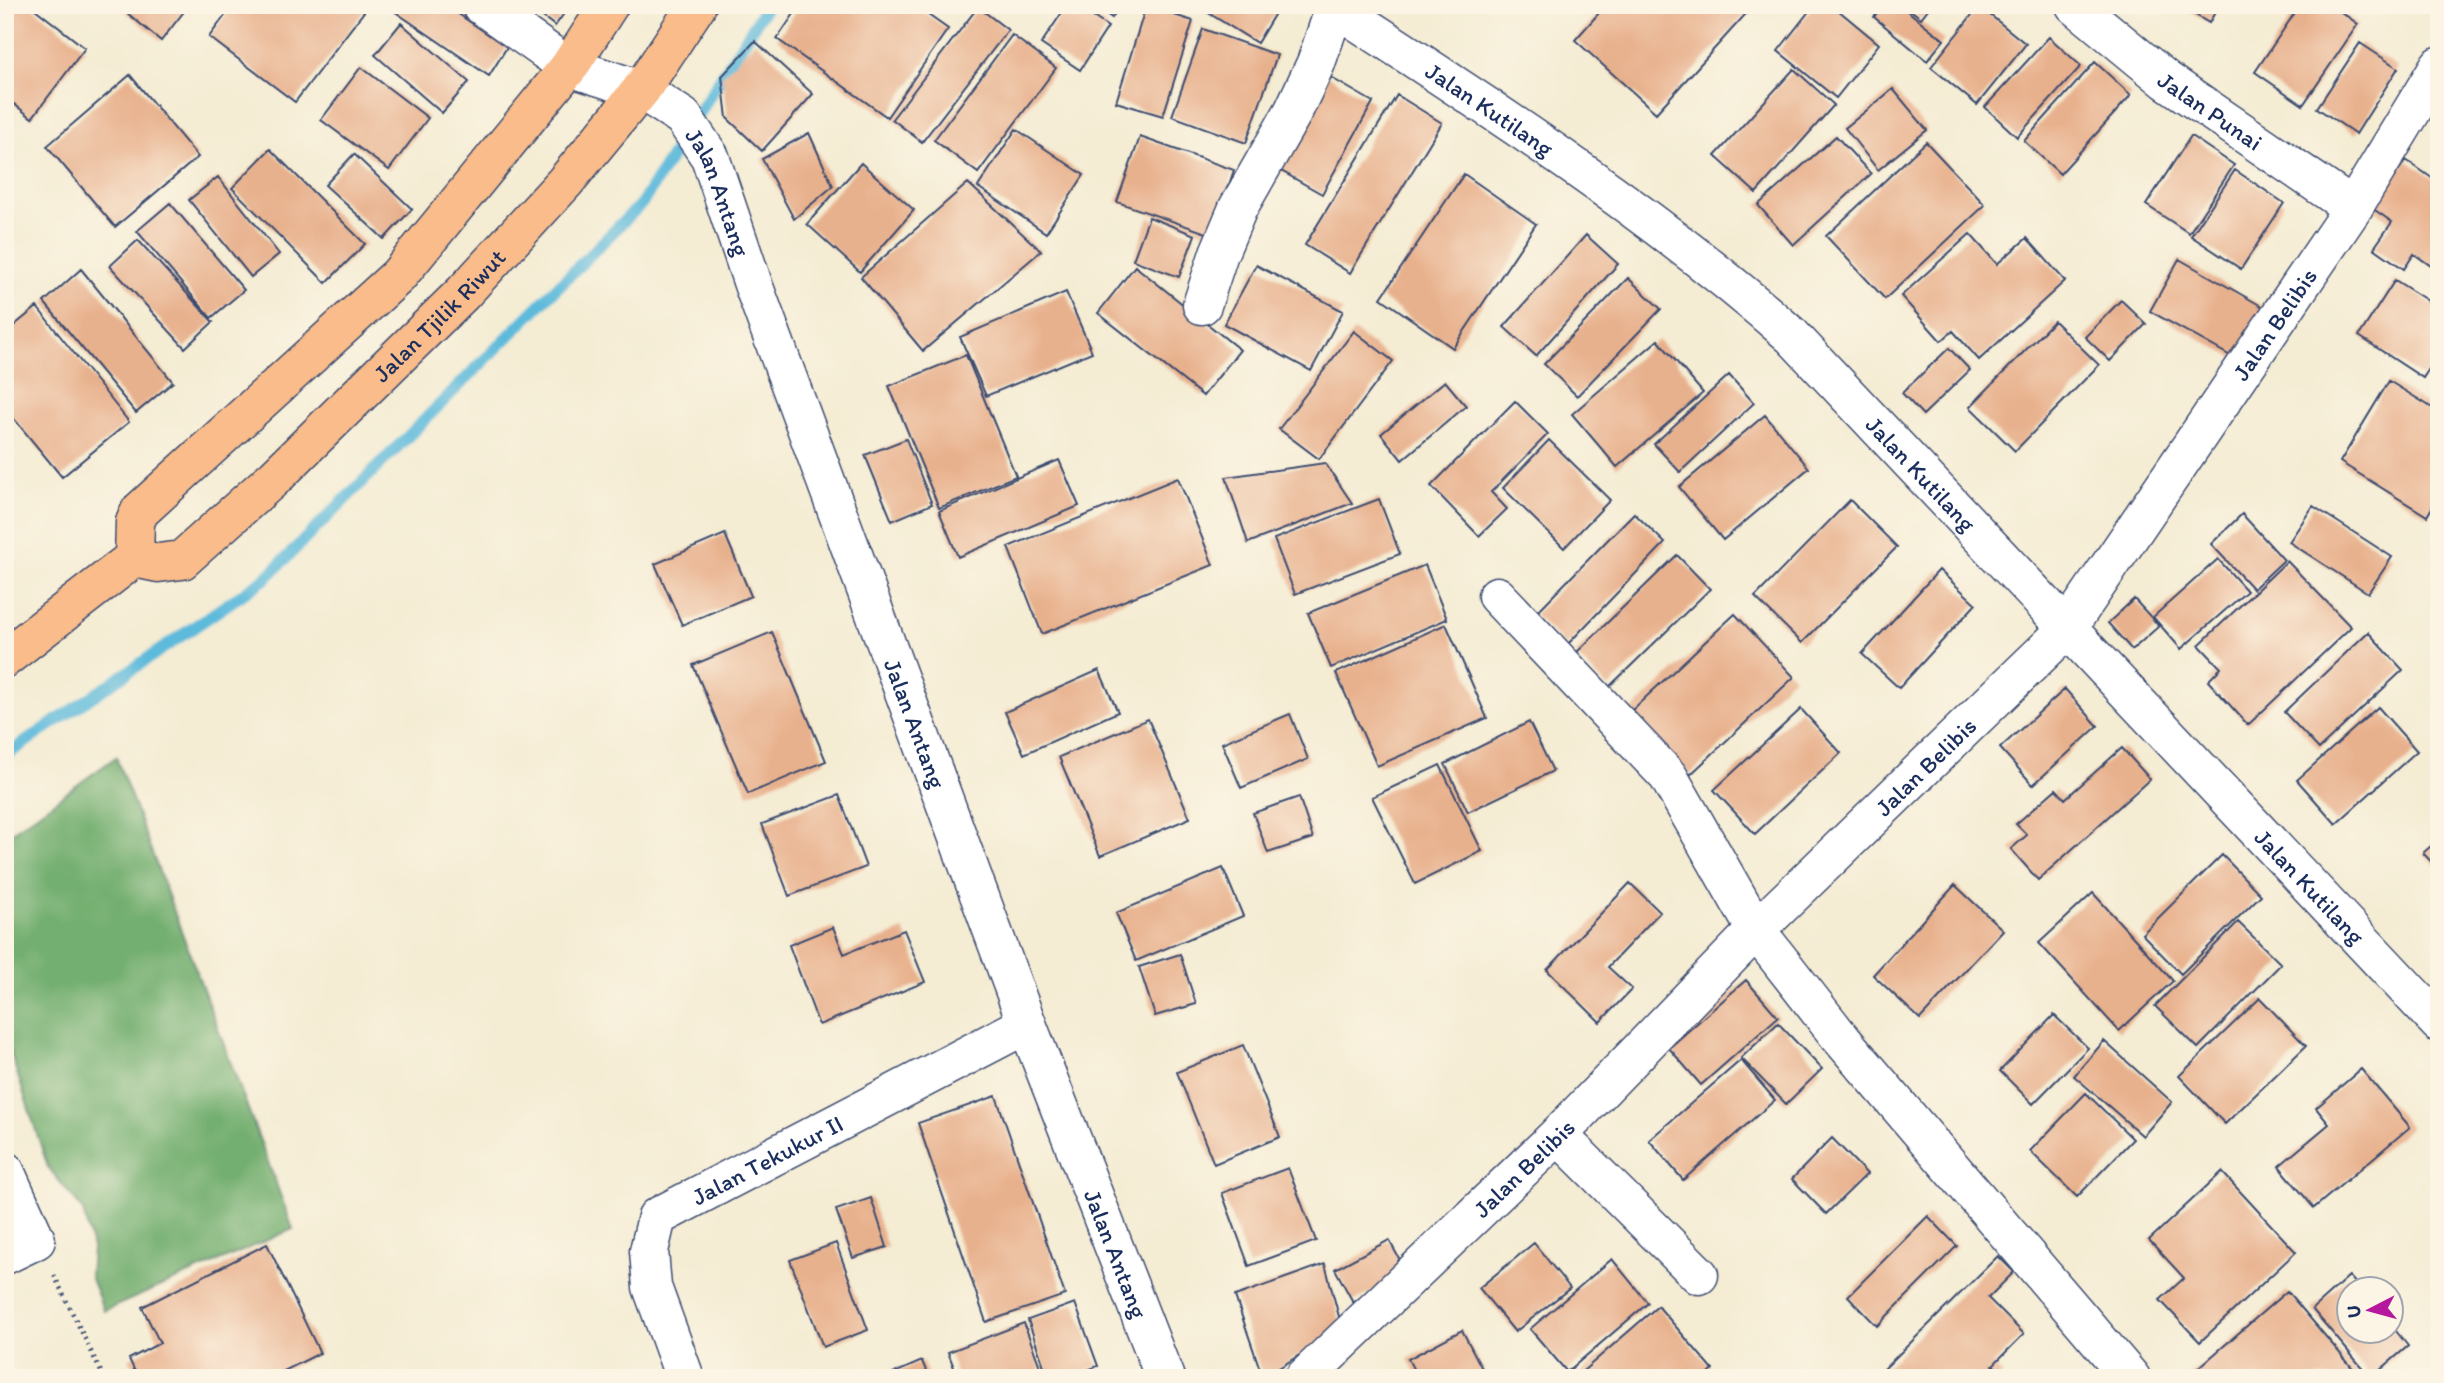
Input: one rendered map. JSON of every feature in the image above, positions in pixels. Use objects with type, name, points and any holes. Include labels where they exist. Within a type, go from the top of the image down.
[{"type":"highway","points":[[5,658],[134,558],[135,522],[141,511],[398,276],[569,66],[609,5]]},
{"type":"highway","name":"Jalan Tjilik Riwut","points":[[134,558],[158,563],[182,561],[275,477],[463,293],[565,182],[641,90],[697,5]]},
{"type":"street","name":"Jalan Antang","points":[[481,5],[569,66],[641,90],[683,117],[710,157],[759,300],[1027,1024],[1165,1378]]},
{"type":"street","name":"Jalan Punai","points":[[2075,5],[2166,80],[2353,208]]},
{"type":"street","points":[[1202,305],[1219,253],[1238,208],[1293,112],[1316,63],[1334,6]]},
{"type":"street","name":"Jalan Kutilang","points":[[1334,6],[1598,182],[1726,278],[1792,336],[2439,1023]]},
{"type":"street","name":"Jalan Belibis","points":[[1304,1378],[1558,1135],[1756,930],[2066,629],[2353,208],[2439,66]]},
{"type":"street","points":[[1497,596],[1668,776],[1756,930],[1838,1035],[2131,1378]]},
{"type":"street","name":"Jalan Tekukur II","points":[[685,1378],[652,1287],[649,1251],[657,1217],[1027,1024]]},
{"type":"street","points":[[1558,1135],[1699,1275]]},
{"type":"street","points":[[5,1171],[21,1247]]},
{"type":"path","points":[[21,1247],[104,1378]]},
{"type":"green space","points":[[116,757],[293,1229],[104,1311],[90,1276],[92,1248],[83,1210],[48,1167],[5,1036],[5,837]]},
{"type":"building","points":[[17,5],[30,5],[85,48],[32,118],[5,97],[5,21]]},
{"type":"building","points":[[131,5],[189,5],[161,41],[126,12]]},
{"type":"building","points":[[233,5],[369,5],[295,102],[209,37]]},
{"type":"building","points":[[398,5],[445,5],[507,47],[489,76],[394,11]]},
{"type":"building","points":[[527,5],[570,5],[555,26]]},
{"type":"building","points":[[800,5],[914,5],[948,29],[887,117],[777,39]]},
{"type":"building","points":[[1067,5],[1076,5],[1108,27],[1080,70],[1041,44]]},
{"type":"building","points":[[1093,5],[1120,5],[1112,18]]},
{"type":"building","points":[[1280,5],[1257,43],[1199,7]]},
{"type":"building","points":[[1606,5],[1754,5],[1656,113],[1575,40]]},
{"type":"building","points":[[1814,5],[1832,5],[1879,44],[1836,98],[1778,51]]},
{"type":"building","points":[[1883,5],[1900,5],[1944,40],[1927,61],[1874,17]]},
{"type":"building","points":[[1904,5],[1931,5],[1921,18]]},
{"type":"building","points":[[2179,5],[2219,5],[2209,23]]},
{"type":"building","points":[[2300,5],[2331,5],[2358,24],[2303,105],[2255,72]]},
{"type":"building","points":[[1146,6],[1193,21],[1163,116],[1116,102]]},
{"type":"building","points":[[1979,6],[2026,44],[1977,105],[1931,67]]},
{"type":"building","points":[[978,7],[1008,30],[922,142],[892,119]]},
{"type":"building","points":[[401,23],[469,82],[442,113],[375,55]]},
{"type":"building","points":[[1203,29],[1277,55],[1246,143],[1172,116]]},
{"type":"building","points":[[1012,35],[1056,68],[978,173],[934,140]]},
{"type":"building","points":[[2049,37],[2081,66],[2017,137],[1985,107]]},
{"type":"building","points":[[755,41],[813,94],[762,151],[727,118],[722,76]]},
{"type":"building","points":[[2360,43],[2398,68],[2356,134],[2317,108]]},
{"type":"building","points":[[2095,62],[2131,95],[2060,174],[2024,141]]},
{"type":"building","points":[[361,67],[428,118],[389,170],[321,120]]},
{"type":"building","points":[[1794,69],[1834,105],[1756,193],[1715,156]]},
{"type":"building","points":[[130,75],[198,157],[115,227],[47,146]]},
{"type":"building","points":[[1328,76],[1373,102],[1322,194],[1276,168]]},
{"type":"building","points":[[1893,89],[1927,130],[1878,170],[1845,128]]},
{"type":"building","points":[[1397,95],[1442,123],[1350,273],[1305,245]]},
{"type":"building","points":[[1016,129],[1084,175],[1046,233],[978,187]]},
{"type":"building","points":[[809,133],[833,186],[794,219],[762,159]]},
{"type":"building","points":[[1836,136],[1871,174],[1793,245],[1758,205]]},
{"type":"building","points":[[2191,136],[2234,165],[2189,233],[2146,205]]},
{"type":"building","points":[[1140,137],[1234,170],[1212,235],[1117,202]]},
{"type":"building","points":[[1926,142],[1985,205],[1885,299],[1826,236]]},
{"type":"building","points":[[270,149],[365,244],[326,283],[232,188]]},
{"type":"building","points":[[354,154],[412,209],[384,239],[325,185]]},
{"type":"building","points":[[2406,160],[2439,183],[2439,261],[2434,268],[2414,254],[2404,269],[2374,248],[2392,222],[2372,208]]},
{"type":"building","points":[[861,163],[914,210],[860,272],[807,224]]},
{"type":"building","points":[[2235,170],[2284,203],[2241,269],[2191,236]]},
{"type":"building","points":[[1464,174],[1536,224],[1453,348],[1381,298]]},
{"type":"building","points":[[218,177],[279,254],[251,277],[189,200]]},
{"type":"building","points":[[968,183],[1041,251],[923,351],[861,277]]},
{"type":"building","points":[[170,203],[244,290],[211,318],[137,231]]},
{"type":"building","points":[[1149,217],[1195,235],[1179,277],[1133,260]]},
{"type":"building","points":[[1970,234],[1997,264],[2027,238],[2065,281],[1979,360],[1953,331],[1941,341],[1901,296]]},
{"type":"building","points":[[1586,235],[1618,264],[1536,356],[1504,327]]},
{"type":"building","points":[[138,240],[213,322],[185,348],[110,266]]},
{"type":"building","points":[[2179,259],[2265,308],[2236,359],[2150,311]]},
{"type":"building","points":[[1256,265],[1343,311],[1311,371],[1224,324]]},
{"type":"building","points":[[1135,266],[1240,350],[1203,396],[1098,313]]},
{"type":"building","points":[[81,269],[173,382],[136,413],[44,302]]},
{"type":"building","points":[[1628,278],[1661,309],[1577,396],[1544,364]]},
{"type":"building","points":[[2395,280],[2439,308],[2439,353],[2423,378],[2359,336]]},
{"type":"building","points":[[1066,292],[1092,352],[986,396],[960,337]]},
{"type":"building","points":[[2121,300],[2146,324],[2110,361],[2085,337]]},
{"type":"building","points":[[37,307],[129,422],[62,477],[5,408],[5,333]]},
{"type":"building","points":[[2054,321],[2099,365],[2015,451],[1970,407]]},
{"type":"building","points":[[1354,331],[1393,361],[1319,459],[1279,429]]},
{"type":"building","points":[[1658,340],[1703,393],[1617,467],[1572,414]]},
{"type":"building","points":[[1949,348],[1970,370],[1923,415],[1902,393]]},
{"type":"building","points":[[966,355],[1016,476],[939,508],[889,386]]},
{"type":"building","points":[[1729,375],[1754,403],[1680,472],[1654,444]]},
{"type":"building","points":[[1445,381],[1466,406],[1402,460],[1381,434]]},
{"type":"building","points":[[2389,381],[2439,412],[2439,496],[2427,516],[2340,462]]},
{"type":"building","points":[[1515,401],[1548,434],[1491,492],[1507,509],[1479,536],[1431,486]]},
{"type":"building","points":[[1765,415],[1809,468],[1723,540],[1679,487]]},
{"type":"building","points":[[906,439],[932,504],[892,521],[865,455]]},
{"type":"building","points":[[1549,440],[1610,500],[1564,548],[1503,488]]},
{"type":"building","points":[[1059,460],[1079,506],[958,557],[939,511]]},
{"type":"building","points":[[1325,463],[1352,503],[1248,543],[1226,477]]},
{"type":"building","points":[[1178,478],[1213,565],[1042,634],[1008,547]]},
{"type":"building","points":[[1379,499],[1400,554],[1295,594],[1274,539]]},
{"type":"building","points":[[1850,500],[1897,547],[1802,643],[1755,597]]},
{"type":"building","points":[[2313,506],[2392,557],[2368,593],[2289,542]]},
{"type":"building","points":[[1634,513],[1665,543],[1566,646],[1534,615]]},
{"type":"building","points":[[2242,514],[2284,560],[2253,589],[2211,544]]},
{"type":"building","points":[[725,534],[751,596],[682,625],[655,564]]},
{"type":"building","points":[[1677,555],[1710,589],[1608,688],[1575,654]]},
{"type":"building","points":[[2218,559],[2247,591],[2181,649],[2153,617]]},
{"type":"building","points":[[2287,561],[2351,627],[2248,725],[2208,681],[2221,668],[2199,645]]},
{"type":"building","points":[[1425,565],[1447,619],[1331,668],[1308,613]]},
{"type":"building","points":[[1939,570],[1976,604],[1899,688],[1862,654]]},
{"type":"building","points":[[2134,599],[2159,626],[2132,650],[2108,623]]},
{"type":"building","points":[[1735,614],[1794,677],[1690,775],[1631,711]]},
{"type":"building","points":[[1446,624],[1487,718],[1377,766],[1336,673]]},
{"type":"building","points":[[772,632],[826,761],[748,794],[693,665]]},
{"type":"building","points":[[2368,632],[2403,670],[2319,749],[2284,712]]},
{"type":"building","points":[[1099,670],[1118,712],[1024,754],[1005,712]]},
{"type":"building","points":[[2065,689],[2098,726],[2033,785],[2000,748]]},
{"type":"building","points":[[2378,707],[2417,751],[2336,824],[2297,780]]},
{"type":"building","points":[[1801,709],[1841,753],[1755,834],[1714,790]]},
{"type":"building","points":[[1290,714],[1308,759],[1241,788],[1222,743]]},
{"type":"building","points":[[1148,719],[1190,818],[1100,856],[1059,757]]},
{"type":"building","points":[[1529,722],[1553,771],[1468,812],[1445,764]]},
{"type":"building","points":[[2122,748],[2150,779],[2038,880],[2011,849],[2027,835],[2016,824],[2056,789],[2065,799]]},
{"type":"building","points":[[1440,765],[1482,851],[1415,884],[1372,797]]},
{"type":"building","points":[[839,795],[866,867],[789,896],[762,824]]},
{"type":"building","points":[[1299,797],[1313,838],[1268,853],[1253,813]]},
{"type":"building","points":[[2439,839],[2439,870],[2423,853]]},
{"type":"building","points":[[2222,855],[2261,895],[2181,974],[2142,934]]},
{"type":"building","points":[[1223,868],[1243,916],[1136,961],[1116,913]]},
{"type":"building","points":[[1630,883],[1660,912],[1608,967],[1632,989],[1600,1022],[1547,970]]},
{"type":"building","points":[[1955,885],[2003,930],[1920,1019],[1873,975]]},
{"type":"building","points":[[2093,893],[2173,981],[2119,1031],[2039,943]]},
{"type":"building","points":[[2238,922],[2281,964],[2198,1048],[2155,1006]]},
{"type":"building","points":[[833,927],[844,954],[904,930],[925,982],[819,1025],[789,945]]},
{"type":"building","points":[[1180,954],[1196,1004],[1155,1016],[1139,967]]},
{"type":"building","points":[[1746,980],[1778,1017],[1701,1085],[1669,1048]]},
{"type":"building","points":[[2260,998],[2306,1046],[2225,1124],[2179,1076]]},
{"type":"building","points":[[2054,1015],[2088,1048],[2033,1104],[2000,1071]]},
{"type":"building","points":[[1778,1023],[1822,1069],[1786,1104],[1741,1058]]},
{"type":"building","points":[[2104,1041],[2172,1102],[2143,1136],[2074,1076]]},
{"type":"building","points":[[1243,1045],[1280,1137],[1214,1164],[1177,1072]]},
{"type":"building","points":[[1741,1060],[1775,1100],[1683,1180],[1649,1140]]},
{"type":"building","points":[[2361,1069],[2410,1127],[2314,1208],[2279,1166],[2329,1124],[2316,1108]]},
{"type":"building","points":[[2086,1093],[2133,1139],[2077,1197],[2030,1151]]},
{"type":"building","points":[[996,1096],[1065,1295],[986,1322],[918,1123]]},
{"type":"building","points":[[1832,1138],[1867,1174],[1826,1214],[1792,1179]]},
{"type":"building","points":[[1288,1168],[1316,1241],[1249,1266],[1222,1193]]},
{"type":"building","points":[[2222,1172],[2296,1252],[2200,1342],[2160,1300],[2184,1278],[2149,1240]]},
{"type":"building","points":[[871,1198],[887,1247],[853,1258],[836,1210]]},
{"type":"building","points":[[1928,1216],[1957,1246],[1877,1326],[1848,1296]]},
{"type":"building","points":[[1389,1240],[1407,1273],[1353,1302],[1335,1269]]},
{"type":"building","points":[[836,1243],[868,1330],[823,1347],[790,1260]]},
{"type":"building","points":[[1534,1243],[1570,1288],[1515,1332],[1479,1288]]},
{"type":"building","points":[[267,1244],[320,1353],[270,1378],[138,1378],[129,1359],[160,1343],[142,1307]]},
{"type":"building","points":[[1998,1256],[2014,1272],[1988,1298],[2024,1334],[1993,1365],[2002,1374],[1998,1378],[1881,1378],[1885,1374],[1882,1371]]},
{"type":"building","points":[[1612,1259],[1648,1303],[1567,1372],[1530,1329]]},
{"type":"building","points":[[1325,1264],[1342,1328],[1263,1378],[1235,1296]]},
{"type":"building","points":[[2336,1288],[2336,1337],[2312,1309]]},
{"type":"building","points":[[2287,1291],[2361,1378],[2187,1378]]},
{"type":"building","points":[[1075,1303],[1098,1366],[1066,1378],[1048,1378],[1028,1320]]},
{"type":"building","points":[[1658,1306],[1713,1370],[1705,1378],[1575,1378]]},
{"type":"building","points":[[1024,1323],[1044,1378],[958,1378],[948,1352]]},
{"type":"building","points":[[1462,1330],[1487,1378],[1418,1378],[1408,1359]]},
{"type":"building","points":[[2342,1344],[2406,1344],[2408,1346],[2371,1378]]},
{"type":"building","points":[[922,1361],[929,1378],[883,1378]]},
{"type":"waterway","points":[[5,756],[266,578],[642,203],[767,5]]}]
